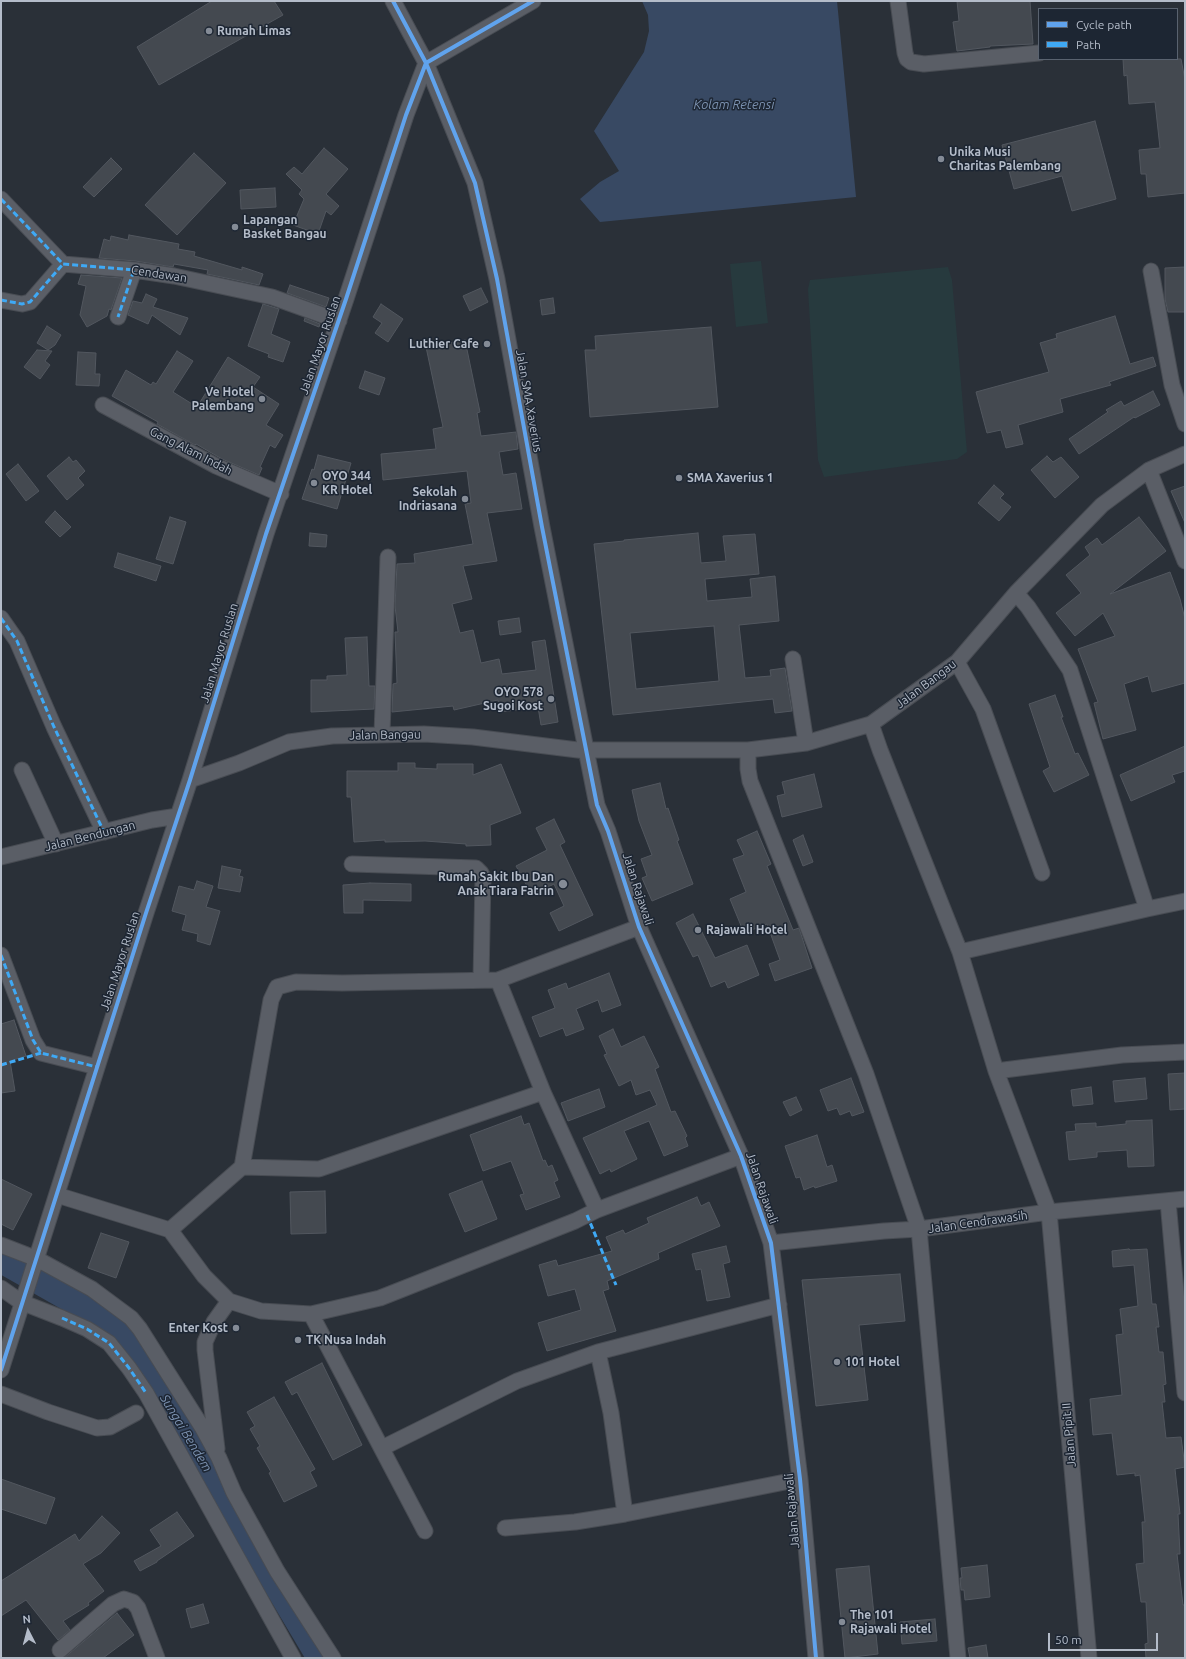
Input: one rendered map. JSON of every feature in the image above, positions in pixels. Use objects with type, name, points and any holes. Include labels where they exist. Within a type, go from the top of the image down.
[{"type":"street","name":"Jalan SMA Xaverius","points":[[393,1],[426,63],[475,183],[497,279],[542,527],[581,729],[589,750]]},
{"type":"street","points":[[426,63],[533,1]]},
{"type":"street","points":[[898,1],[905,54],[907,59],[911,62],[924,64],[1038,53]]},
{"type":"street","name":"Jalan Mayor Ruslan","points":[[1,1370],[190,780],[266,534],[281,494],[339,321],[406,114],[426,63]]},
{"type":"street","points":[[1,199],[63,264],[30,302],[22,304],[1,300]]},
{"type":"street","name":"Cendawan","points":[[63,264],[134,270],[174,276],[272,297],[339,321]]},
{"type":"street","points":[[118,317],[134,270]]},
{"type":"street","points":[[1151,271],[1172,385],[1185,424]]},
{"type":"street","name":"Gang Alam Indah","points":[[103,405],[216,466],[281,494]]},
{"type":"street","name":"Jalan Bangau","points":[[190,780],[239,763],[289,742],[332,736],[424,734],[473,737],[589,750],[748,750],[806,743],[871,724],[957,662],[1016,593],[1102,504],[1149,470],[1185,454]]},
{"type":"street","points":[[1149,470],[1185,561]]},
{"type":"street","points":[[382,734],[388,557]]},
{"type":"street","points":[[1016,593],[1028,607],[1070,670],[1147,909]]},
{"type":"street","points":[[1,618],[13,634],[20,647],[54,727],[104,832]]},
{"type":"street","points":[[793,659],[806,743]]},
{"type":"street","points":[[957,662],[983,709],[1042,873]]},
{"type":"street","name":"Jalan Pipit II","points":[[871,724],[960,952],[996,1071],[1049,1212],[1089,1658]]},
{"type":"street","name":"Jalan Rajawali","points":[[589,750],[606,802],[608,831],[639,927],[741,1156],[771,1243],[800,1479],[816,1658]]},
{"type":"street","points":[[748,750],[748,769],[750,781],[866,1074],[919,1229],[958,1658]]},
{"type":"street","points":[[22,770],[56,844]]},
{"type":"street","name":"Jalan Bendungan","points":[[1,857],[178,816]]},
{"type":"street","points":[[352,864],[476,868],[483,877],[481,980]]},
{"type":"street","points":[[960,952],[1185,901]]},
{"type":"street","points":[[170,1230],[242,1167],[271,1000],[277,987],[296,982],[342,983],[498,980],[639,927]]},
{"type":"street","points":[[1,955],[33,1040],[41,1053],[97,1067]]},
{"type":"street","points":[[498,980],[543,1092],[597,1210]]},
{"type":"street","points":[[996,1071],[1122,1055],[1185,1052]]},
{"type":"street","points":[[242,1167],[319,1169],[543,1092]]},
{"type":"street","points":[[57,1194],[170,1230],[204,1276],[229,1301],[261,1311],[311,1314],[380,1298],[597,1210],[741,1156]]},
{"type":"street","name":"Jalan Cendrawasih","points":[[771,1243],[884,1231],[919,1229],[1049,1212],[1185,1200]]},
{"type":"street","points":[[1168,1201],[1185,1393]]},
{"type":"street","points":[[1,1245],[92,1288],[111,1301],[131,1318],[140,1329],[219,1458],[234,1492],[277,1571],[333,1658]]},
{"type":"street","points":[[1,1288],[22,1301],[87,1329],[109,1343],[129,1368],[146,1393],[293,1658]]},
{"type":"street","points":[[219,1458],[205,1342],[214,1322],[229,1301]]},
{"type":"street","points":[[382,1448],[517,1381],[598,1352],[779,1305]]},
{"type":"street","points":[[311,1314],[425,1531]]},
{"type":"street","points":[[598,1352],[610,1413],[625,1514]]},
{"type":"street","points":[[1,1394],[48,1412],[97,1428],[110,1427],[136,1413]]},
{"type":"street","name":"Jalan Rajawali","points":[[505,1528],[575,1522],[625,1514],[800,1479]]},
{"type":"street","points":[[60,1650],[113,1604],[119,1600],[129,1599],[138,1608],[157,1658]]},
{"type":"green space","points":[[761,261],[768,323],[736,327],[730,264]]},
{"type":"green space","points":[[948,267],[952,280],[967,452],[957,459],[824,477],[818,460],[808,289],[810,280]]},
{"type":"water","name":"Kolam Retensi","points":[[642,1],[837,1],[856,197],[600,222],[580,199],[600,182],[619,171],[594,131],[644,52],[649,31],[648,15]]},
{"type":"building","name":"Rumah Limas","points":[[212,1],[274,1],[283,15],[159,85],[137,47]]},
{"type":"building","points":[[957,1],[1030,1],[1033,44],[990,46],[957,51],[953,22],[959,21]]},
{"type":"building","points":[[1181,59],[1185,80],[1185,193],[1148,197],[1146,174],[1141,174],[1139,150],[1160,148],[1155,102],[1129,104],[1127,75],[1124,76],[1123,60]]},
{"type":"building","points":[[1095,121],[1116,199],[1072,211],[1062,176],[1014,189],[1002,145]]},
{"type":"building","points":[[324,148],[348,169],[326,194],[339,206],[331,215],[326,211],[318,234],[293,225],[304,199],[299,194],[302,190],[286,174],[294,167],[302,174]]},
{"type":"building","points":[[194,153],[226,183],[177,235],[145,205]]},
{"type":"building","points":[[111,158],[122,169],[94,197],[83,187]]},
{"type":"building","points":[[275,188],[276,207],[241,209],[240,190]]},
{"type":"building","points":[[129,235],[179,244],[178,249],[195,252],[194,256],[242,270],[242,267],[263,274],[259,285],[207,274],[208,270],[174,264],[173,267],[135,261],[99,258],[104,239],[110,241],[111,236],[128,240]]},
{"type":"building","points":[[1185,267],[1185,312],[1168,312],[1165,299],[1165,268]]},
{"type":"building","points":[[81,275],[122,278],[111,310],[109,309],[107,316],[87,327],[80,315],[86,286],[78,284]]},
{"type":"building","points":[[290,285],[329,298],[326,307],[287,293]]},
{"type":"building","points":[[481,288],[488,302],[470,311],[463,296]]},
{"type":"building","points":[[146,294],[157,299],[153,307],[188,318],[180,335],[152,315],[148,324],[128,315],[133,301],[142,303]]},
{"type":"building","points":[[553,298],[555,313],[542,315],[540,300]]},
{"type":"building","points":[[263,304],[279,309],[271,334],[290,342],[283,362],[268,357],[269,354],[248,346]]},
{"type":"building","points":[[381,304],[403,319],[388,342],[375,333],[382,323],[373,317]]},
{"type":"building","points":[[1115,316],[1130,364],[1153,357],[1156,366],[1109,382],[1111,385],[1060,399],[1063,412],[1018,425],[1023,444],[1006,448],[1001,430],[987,433],[976,392],[1049,372],[1040,343],[1057,338],[1056,334]]},
{"type":"building","points":[[305,318],[320,324],[319,327],[304,321]]},
{"type":"building","points":[[47,326],[61,335],[55,345],[48,350],[37,343]]},
{"type":"building","points":[[711,327],[718,407],[590,417],[585,350],[596,350],[595,336]]},
{"type":"building","points":[[465,340],[480,412],[477,413],[481,436],[516,432],[518,449],[499,452],[503,475],[516,473],[522,509],[487,513],[497,561],[463,566],[472,599],[452,604],[460,633],[473,630],[481,663],[499,659],[502,674],[536,670],[532,642],[545,640],[558,722],[541,725],[538,707],[500,712],[498,700],[454,710],[453,706],[392,712],[393,684],[397,683],[395,632],[398,632],[395,606],[397,564],[415,563],[414,554],[473,544],[465,504],[471,503],[467,471],[383,480],[381,454],[436,449],[433,429],[443,427],[426,347]]},
{"type":"building","points":[[37,350],[52,351],[45,361],[50,365],[40,379],[24,367]]},
{"type":"building","points":[[177,351],[193,361],[173,392],[197,407],[228,357],[260,377],[253,387],[279,404],[266,425],[283,435],[275,448],[270,445],[260,467],[262,468],[259,475],[222,459],[196,444],[195,445],[157,424],[158,422],[112,396],[126,370],[151,385],[153,382],[156,384]]},
{"type":"building","points":[[78,352],[96,353],[95,374],[100,374],[99,386],[76,385]]},
{"type":"building","points":[[365,371],[385,378],[379,395],[359,388]]},
{"type":"building","points":[[1153,391],[1160,405],[1135,418],[1134,417],[1079,454],[1069,439],[1108,412],[1106,410],[1121,401],[1124,406]]},
{"type":"building","points":[[318,455],[351,463],[337,509],[302,499],[312,469],[314,470]]},
{"type":"building","points":[[1047,456],[1053,462],[1061,457],[1079,477],[1055,498],[1031,470]]},
{"type":"building","points":[[69,457],[73,462],[76,460],[85,471],[78,478],[84,485],[67,500],[47,476]]},
{"type":"building","points":[[18,464],[39,491],[26,501],[6,474]]},
{"type":"building","points":[[994,485],[1004,494],[1000,498],[1011,507],[999,521],[978,503]]},
{"type":"building","points":[[1185,486],[1185,523],[1171,491]]},
{"type":"building","points":[[55,511],[71,527],[60,537],[45,522]]},
{"type":"building","points":[[170,517],[186,522],[173,564],[156,559]]},
{"type":"building","points":[[1139,517],[1166,551],[1110,594],[1170,572],[1180,599],[1185,619],[1185,683],[1152,692],[1148,676],[1124,684],[1136,730],[1103,739],[1094,703],[1098,702],[1078,649],[1115,636],[1103,613],[1075,636],[1056,613],[1081,593],[1066,575],[1090,555],[1085,547],[1097,538],[1102,545]]},
{"type":"building","points":[[310,533],[327,535],[326,547],[309,546]]},
{"type":"building","points":[[698,533],[701,563],[726,561],[723,536],[755,534],[759,574],[705,579],[707,601],[752,597],[750,579],[775,576],[779,621],[739,625],[745,678],[771,676],[770,670],[785,668],[792,711],[775,713],[773,699],[613,715],[594,544]],"holes":[[[714,626],[719,681],[636,689],[630,633]]]},
{"type":"building","points":[[118,553],[161,566],[156,581],[114,567]]},
{"type":"building","points":[[519,618],[521,632],[500,635],[498,621]]},
{"type":"building","points":[[367,637],[369,686],[375,686],[374,709],[311,712],[311,680],[327,680],[327,676],[347,675],[345,638]]},
{"type":"building","points":[[1055,695],[1063,717],[1061,717],[1075,754],[1078,753],[1089,775],[1054,792],[1043,771],[1050,767],[1029,704]]},
{"type":"building","points":[[1185,746],[1185,771],[1172,775],[1175,782],[1131,801],[1120,775]]},
{"type":"building","points":[[398,763],[415,763],[415,768],[437,769],[437,764],[473,764],[473,775],[501,764],[521,813],[490,825],[491,845],[466,846],[466,844],[425,841],[385,842],[385,840],[354,842],[351,797],[347,797],[347,771],[398,771]]},
{"type":"building","points":[[814,774],[822,807],[782,817],[777,796],[785,794],[782,782]]},
{"type":"building","points":[[660,783],[666,809],[668,808],[679,840],[677,841],[693,884],[652,901],[642,878],[647,876],[641,859],[652,855],[639,821],[632,790]]},
{"type":"building","points":[[554,819],[565,842],[560,845],[593,915],[559,931],[550,913],[564,906],[554,884],[532,895],[516,866],[547,850],[536,828]]},
{"type":"building","points":[[757,831],[771,864],[767,866],[793,930],[799,928],[812,968],[775,981],[769,964],[780,960],[767,924],[744,933],[730,899],[746,892],[733,859],[744,855],[737,840]]},
{"type":"building","points":[[803,835],[813,862],[803,866],[793,840]]},
{"type":"building","points":[[222,866],[241,870],[239,876],[243,877],[240,892],[218,888]]},
{"type":"building","points":[[197,881],[213,886],[206,907],[220,911],[210,945],[197,941],[198,934],[182,930],[186,915],[172,911],[179,886],[194,890]]},
{"type":"building","points":[[370,883],[411,884],[411,901],[363,900],[363,913],[344,913],[343,885]]},
{"type":"building","points":[[693,914],[715,958],[747,945],[759,975],[728,988],[725,981],[711,987],[698,955],[693,957],[676,923]]},
{"type":"building","points":[[609,973],[621,1005],[602,1012],[598,1000],[576,1009],[584,1029],[566,1036],[563,1028],[540,1037],[532,1017],[555,1008],[548,990],[566,983],[568,989]]},
{"type":"building","points":[[14,1020],[26,1056],[10,1061],[15,1091],[1,1093],[1,1024]]},
{"type":"building","points":[[613,1029],[621,1047],[644,1036],[659,1067],[655,1069],[671,1112],[675,1111],[687,1136],[685,1138],[688,1146],[664,1156],[649,1121],[624,1131],[637,1159],[611,1172],[610,1169],[600,1174],[583,1138],[657,1105],[650,1090],[636,1095],[631,1080],[619,1086],[604,1055],[607,1054],[599,1036]]},
{"type":"building","points":[[1185,1073],[1185,1109],[1170,1110],[1168,1074]]},
{"type":"building","points":[[851,1078],[864,1112],[852,1116],[850,1111],[840,1115],[837,1108],[828,1111],[820,1090]]},
{"type":"building","points":[[1145,1078],[1147,1099],[1115,1102],[1113,1081]]},
{"type":"building","points":[[1091,1087],[1093,1104],[1073,1106],[1071,1090]]},
{"type":"building","points":[[599,1089],[605,1107],[568,1121],[561,1103]]},
{"type":"building","points":[[796,1097],[802,1110],[790,1116],[783,1102]]},
{"type":"building","points":[[521,1116],[524,1125],[529,1123],[543,1161],[545,1160],[548,1167],[552,1165],[558,1180],[554,1182],[560,1197],[526,1210],[520,1195],[524,1194],[511,1161],[483,1171],[470,1135]]},
{"type":"building","points":[[1152,1120],[1154,1166],[1128,1167],[1127,1150],[1097,1152],[1097,1157],[1069,1160],[1066,1132],[1076,1131],[1075,1124],[1096,1123],[1096,1127],[1126,1124],[1126,1121]]},
{"type":"building","points":[[817,1135],[827,1167],[832,1165],[837,1181],[815,1188],[814,1186],[804,1190],[800,1177],[796,1178],[785,1146]]},
{"type":"building","points":[[1,1179],[32,1194],[13,1230],[1,1224]]},
{"type":"building","points":[[482,1181],[497,1219],[465,1232],[449,1194]]},
{"type":"building","points":[[325,1191],[326,1233],[291,1234],[290,1192]]},
{"type":"building","points":[[697,1197],[701,1206],[709,1202],[720,1226],[658,1253],[659,1259],[607,1281],[609,1289],[603,1291],[616,1331],[547,1351],[538,1323],[581,1310],[575,1289],[548,1296],[539,1265],[556,1260],[558,1266],[612,1251],[606,1237],[623,1230],[625,1234],[649,1223],[647,1218]]},
{"type":"building","points":[[101,1233],[129,1242],[116,1278],[88,1268]]},
{"type":"building","points":[[726,1246],[730,1262],[723,1264],[730,1297],[707,1301],[701,1269],[696,1270],[692,1254]]},
{"type":"building","points":[[1147,1249],[1152,1304],[1156,1304],[1159,1327],[1156,1327],[1159,1352],[1163,1352],[1166,1384],[1163,1385],[1165,1402],[1162,1402],[1166,1438],[1181,1437],[1185,1467],[1175,1469],[1180,1514],[1178,1514],[1180,1554],[1177,1554],[1183,1605],[1185,1605],[1185,1658],[1146,1658],[1145,1644],[1148,1643],[1146,1602],[1141,1602],[1136,1564],[1144,1563],[1142,1522],[1145,1522],[1140,1475],[1135,1476],[1135,1473],[1117,1475],[1112,1433],[1093,1435],[1090,1399],[1122,1395],[1116,1335],[1123,1334],[1120,1309],[1138,1306],[1134,1265],[1113,1267],[1112,1251]]},
{"type":"building","name":"101 Hotel","points":[[900,1274],[905,1321],[859,1325],[868,1400],[816,1406],[802,1280]]},
{"type":"building","points":[[322,1363],[362,1445],[333,1460],[297,1392],[292,1395],[285,1382]]},
{"type":"building","points":[[274,1397],[315,1469],[310,1472],[317,1486],[284,1502],[269,1473],[271,1472],[257,1448],[260,1446],[250,1429],[255,1426],[247,1412]]},
{"type":"building","points":[[1,1479],[55,1498],[46,1524],[1,1509]]},
{"type":"building","points":[[177,1512],[194,1536],[157,1562],[140,1571],[134,1561],[161,1546],[150,1530]]},
{"type":"building","points":[[102,1516],[120,1533],[101,1553],[83,1564],[104,1591],[88,1603],[89,1605],[63,1621],[70,1630],[58,1640],[26,1600],[1,1616],[1,1581],[75,1534],[79,1541]]},
{"type":"building","points":[[987,1565],[990,1597],[965,1600],[964,1590],[961,1590],[961,1568]]},
{"type":"building","points":[[869,1566],[878,1654],[845,1658],[836,1569]]},
{"type":"building","points":[[203,1604],[209,1623],[191,1628],[186,1609]]},
{"type":"building","points":[[117,1613],[134,1635],[103,1658],[64,1658]]},
{"type":"building","points":[[935,1619],[937,1641],[902,1644],[900,1622]]},
{"type":"building","points":[[986,1645],[988,1658],[970,1658],[968,1648]]},
{"type":"waterway","name":"Sungai Bendem","points":[[1,1260],[84,1307],[129,1338],[320,1658]]},
{"type":"marked path","points":[[1,199],[63,264],[134,270],[118,317]]},
{"type":"marked path","points":[[1,300],[22,304],[30,302],[63,264]]},
{"type":"marked path","points":[[1,618],[17,641],[54,727],[104,832]]},
{"type":"marked path","points":[[1,955],[33,1040],[41,1053],[97,1067]]},
{"type":"marked path","points":[[1,1065],[41,1053]]},
{"type":"marked path","points":[[587,1215],[616,1285]]},
{"type":"marked path","points":[[62,1318],[87,1329],[109,1343],[129,1368],[146,1393]]},
{"type":"cycle path","points":[[393,1],[426,63],[475,183],[497,279],[542,527],[597,805],[608,831],[639,927],[741,1156],[771,1243],[800,1479],[816,1658]]},
{"type":"cycle path","points":[[1,1370],[146,913],[190,780],[266,534],[346,299],[406,115],[426,63],[533,1]]},
{"type":"place","name":"Rumah Limas","points":[[209,31]]},
{"type":"place","name":"Unika Musi Charitas Palembang","points":[[941,159]]},
{"type":"place","name":"Lapangan Basket Bangau","points":[[235,227]]},
{"type":"place","name":"Luthier Cafe","points":[[487,344]]},
{"type":"place","name":"Ve Hotel Palembang","points":[[262,399]]},
{"type":"place","name":"SMA Xaverius 1","points":[[679,478]]},
{"type":"place","name":"OYO 344 KR Hotel","points":[[314,483]]},
{"type":"place","name":"Sekolah Indriasana","points":[[465,499]]},
{"type":"place","name":"OYO 578 Sugoi Kost","points":[[551,699]]},
{"type":"place","name":"Rumah Sakit Ibu Dan Anak Tiara Fatrin","points":[[563,884]]},
{"type":"place","name":"Rajawali Hotel","points":[[698,930]]},
{"type":"place","name":"Enter Kost","points":[[236,1328]]},
{"type":"place","name":"TK Nusa Indah","points":[[298,1340]]},
{"type":"place","name":"101 Hotel","points":[[837,1362]]},
{"type":"place","name":"The 101 Rajawali Hotel","points":[[842,1622]]}]
